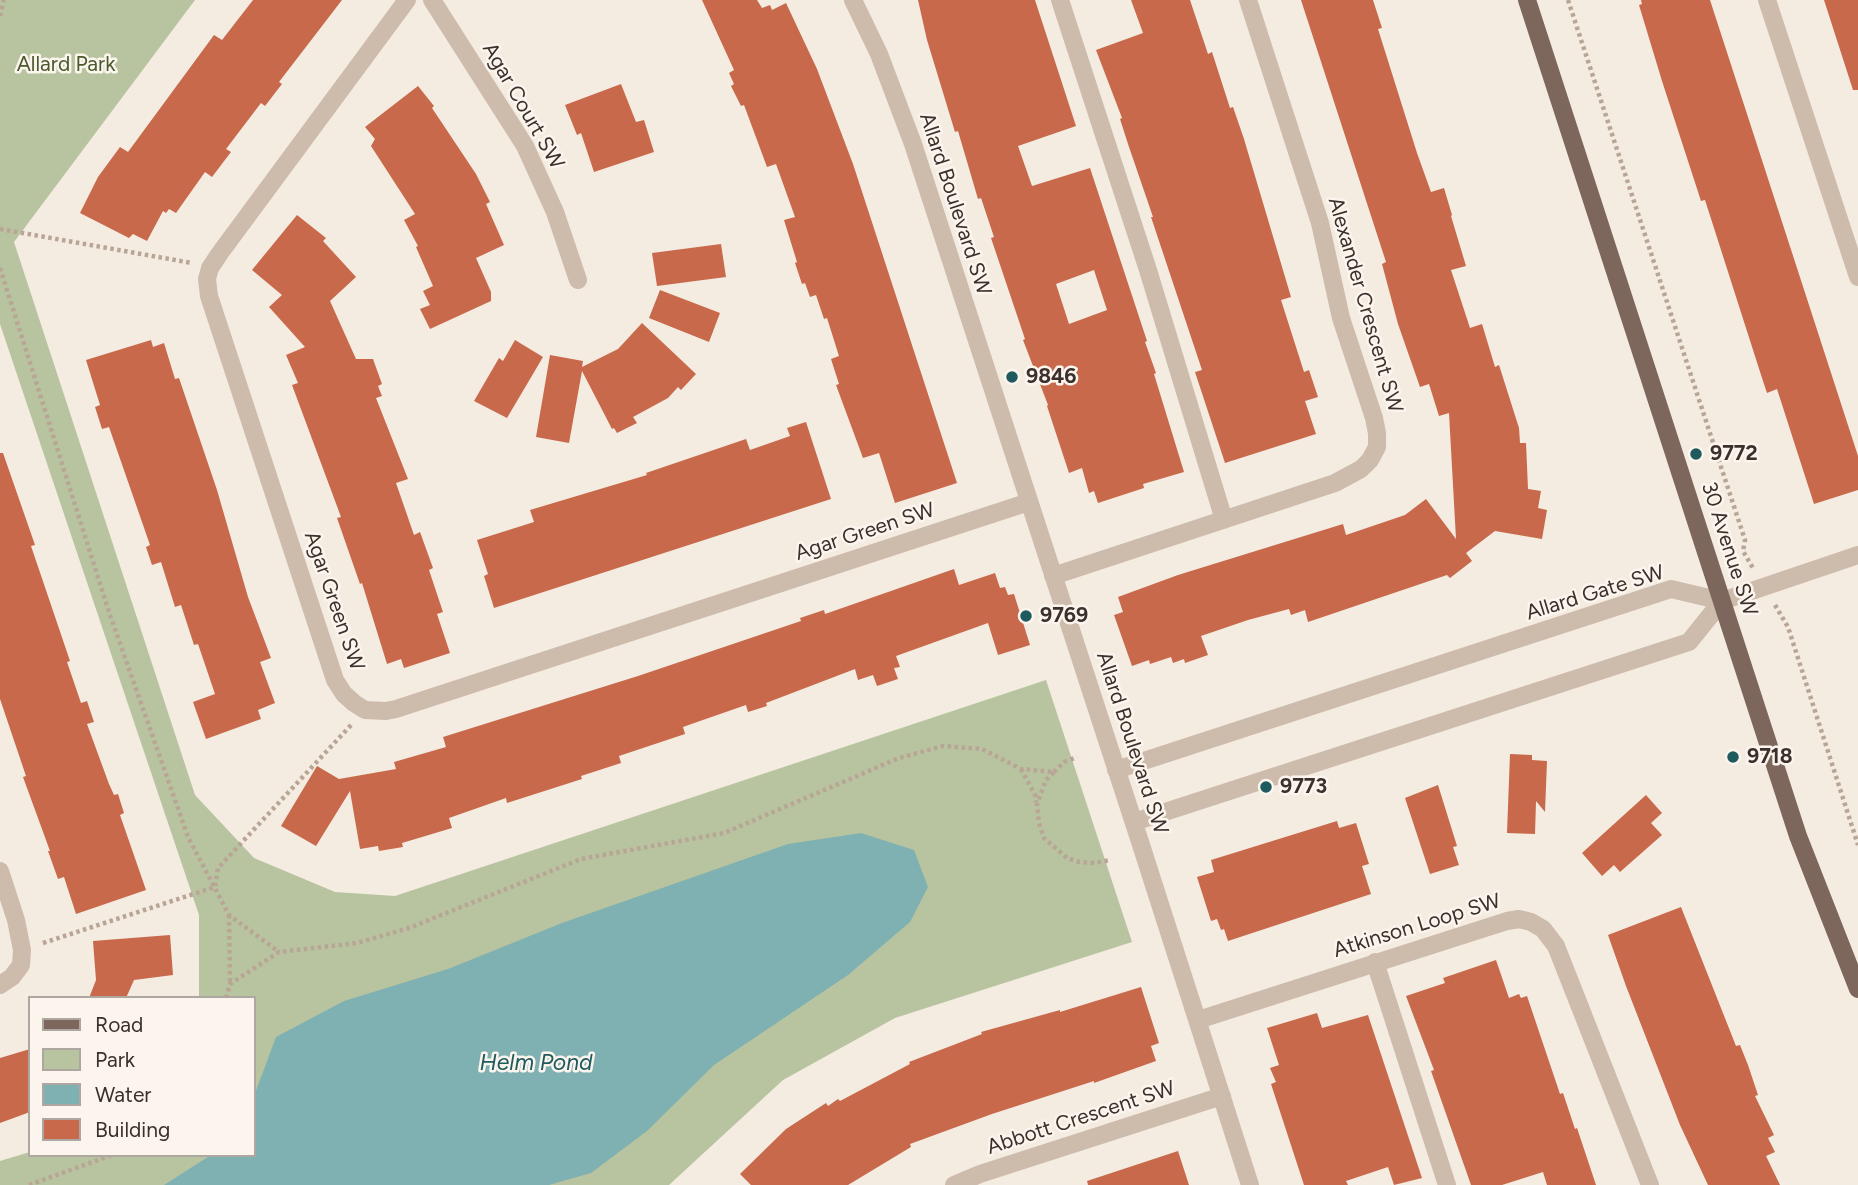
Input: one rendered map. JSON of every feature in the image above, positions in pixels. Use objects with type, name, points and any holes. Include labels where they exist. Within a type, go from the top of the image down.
[{"type":"main road","name":"30 Avenue SW","points":[[1527,0],[1798,836],[1858,989]]},
{"type":"street","points":[[210,268],[408,0]]},
{"type":"street","name":"Agar Court SW","points":[[432,0],[530,155],[555,212],[578,280]]},
{"type":"street","name":"Allard Boulevard SW","points":[[853,0],[879,54],[912,144],[1250,1185]]},
{"type":"street","points":[[1060,0],[1148,270],[1224,520]]},
{"type":"street","name":"Alexander Crescent SW","points":[[1053,576],[1350,476],[1370,460],[1377,447],[1374,418],[1341,318],[1320,223],[1248,0]]},
{"type":"street","points":[[1767,0],[1858,277]]},
{"type":"street","name":"Agar Green SW","points":[[210,268],[207,279],[209,296],[335,680],[344,694],[365,710],[396,709],[1029,502]]},
{"type":"street","points":[[1134,822],[1689,642],[1722,601],[1858,555]]},
{"type":"street","name":"Allard Gate SW","points":[[1116,770],[1671,589],[1722,601]]},
{"type":"street","points":[[0,871],[16,920],[22,950],[21,965],[12,977],[0,985]]},
{"type":"street","name":"Atkinson Loop SW","points":[[1198,1020],[1507,921],[1519,919],[1531,922],[1550,936],[1561,959],[1650,1185]]},
{"type":"street","points":[[1375,962],[1447,1185]]},
{"type":"street","name":"Abbott Crescent SW","points":[[954,1185],[980,1174],[1222,1096]]},
{"type":"path","points":[[0,16],[4,0]]},
{"type":"path","points":[[1567,0],[1745,540],[1743,551]]},
{"type":"path","points":[[0,229],[175,259],[210,268]]},
{"type":"path","points":[[0,268],[109,612],[188,836],[229,915],[230,984],[227,996]]},
{"type":"path","points":[[1788,626],[1858,845]]},
{"type":"path","points":[[215,887],[218,868],[365,710]]},
{"type":"path","points":[[230,984],[279,952],[357,943],[409,928],[582,859],[724,833],[922,750],[943,746],[982,749],[1021,769],[1054,772]]},
{"type":"path","points":[[1037,804],[1039,794],[1054,772],[1064,762],[1077,757]]},
{"type":"path","points":[[1021,769],[1035,795],[1044,838],[1067,858],[1079,862],[1111,860]]},
{"type":"path","points":[[22,950],[215,887]]},
{"type":"path","points":[[229,915],[279,952]]},
{"type":"path","points":[[29,1185],[106,1157]]},
{"type":"green space","name":"Allard Park","points":[[0,0],[195,0],[14,242],[195,795],[254,858],[335,892],[395,896],[1046,680],[1132,942],[895,1018],[783,1080],[669,1185],[0,1185],[0,1161],[28,1153],[28,1157],[256,1157],[256,996],[199,996],[199,915],[0,324]]},
{"type":"water","name":"Helm Pond","points":[[861,833],[914,850],[928,887],[910,922],[848,975],[714,1065],[647,1131],[591,1173],[549,1185],[164,1185],[208,1157],[256,1157],[256,1091],[276,1037],[344,1001],[448,969],[562,923],[788,844]]},
{"type":"building","points":[[253,0],[342,0],[279,82],[282,84],[265,106],[261,103],[226,149],[231,152],[212,177],[205,172],[176,213],[169,209],[166,213],[163,211],[147,241],[133,234],[129,238],[80,213],[98,177],[120,147],[128,152],[214,35],[222,40]]},
{"type":"building","points":[[702,0],[757,0],[762,8],[770,5],[772,10],[786,3],[817,69],[853,164],[957,483],[895,503],[879,453],[863,458],[836,385],[839,384],[831,359],[839,356],[827,318],[824,319],[816,295],[810,297],[805,283],[802,284],[795,263],[797,262],[784,220],[795,217],[776,164],[767,167],[744,105],[741,106],[731,86],[734,84],[729,73],[734,70]]},
{"type":"building","points":[[918,0],[1035,0],[1076,126],[1018,146],[1032,186],[1090,168],[1147,341],[1145,342],[1156,373],[1154,374],[1184,472],[1143,484],[1144,488],[1098,503],[1094,491],[1089,493],[1082,468],[1069,473],[1048,405],[1023,340],[1025,339],[991,238],[994,237],[981,198],[978,199],[958,131],[955,132],[927,40]],"holes":[[[1094,270],[1107,310],[1069,324],[1056,284]]]},
{"type":"building","points":[[1131,0],[1190,0],[1208,54],[1212,52],[1230,108],[1233,107],[1244,139],[1291,297],[1281,300],[1304,372],[1309,370],[1318,397],[1305,401],[1316,434],[1225,463],[1195,372],[1202,370],[1151,217],[1120,119],[1122,118],[1096,50],[1143,33]]},
{"type":"building","points":[[1301,0],[1373,0],[1382,28],[1378,29],[1431,192],[1444,188],[1452,215],[1466,266],[1451,270],[1470,328],[1482,324],[1495,367],[1499,365],[1519,428],[1520,443],[1526,443],[1528,489],[1541,491],[1538,508],[1547,510],[1542,539],[1495,531],[1466,553],[1472,561],[1450,578],[1447,575],[1308,622],[1305,610],[1291,615],[1289,609],[1248,620],[1201,636],[1208,655],[1185,663],[1184,659],[1173,663],[1171,657],[1132,666],[1114,615],[1123,612],[1118,597],[1178,575],[1343,524],[1346,535],[1405,515],[1426,499],[1456,539],[1449,413],[1439,416],[1429,384],[1420,387],[1398,324],[1382,264],[1386,262]]},
{"type":"building","points":[[1641,0],[1710,0],[1858,456],[1858,490],[1814,504],[1777,389],[1767,393],[1705,200],[1701,201],[1639,5],[1642,4]]},
{"type":"building","points":[[1824,0],[1858,0],[1858,90],[1853,90]]},
{"type":"building","points":[[621,84],[636,122],[644,120],[654,152],[594,172],[581,133],[577,135],[565,105]]},
{"type":"building","points":[[418,86],[434,106],[432,108],[476,174],[490,202],[486,204],[504,245],[476,258],[491,292],[491,301],[430,329],[420,309],[430,305],[423,291],[433,286],[416,247],[418,246],[404,220],[415,214],[371,146],[375,139],[365,127]]},
{"type":"building","points":[[297,215],[326,238],[323,241],[356,277],[330,301],[356,359],[373,359],[382,384],[378,386],[382,396],[376,398],[408,479],[396,483],[414,535],[420,532],[433,568],[429,570],[443,612],[437,614],[450,653],[404,668],[401,659],[387,664],[362,583],[360,584],[337,518],[341,517],[292,385],[298,383],[286,355],[305,347],[269,307],[282,295],[252,270]]},
{"type":"building","points":[[721,244],[726,277],[657,286],[652,253]]},
{"type":"building","points":[[660,290],[720,313],[709,342],[649,318]]},
{"type":"building","points":[[642,323],[696,374],[681,390],[678,387],[668,398],[633,417],[637,423],[617,433],[612,429],[582,371],[569,443],[536,437],[550,355],[583,361],[582,367],[618,349]]},
{"type":"building","points":[[151,340],[153,347],[164,343],[175,379],[179,378],[217,490],[248,597],[271,658],[260,662],[275,703],[258,710],[261,719],[206,739],[193,702],[215,694],[198,644],[194,645],[181,605],[175,607],[161,562],[152,565],[146,547],[150,545],[109,427],[102,429],[95,407],[100,405],[86,360]]},
{"type":"building","points":[[515,340],[543,357],[507,418],[474,401],[499,358],[503,361]]},
{"type":"building","points":[[806,422],[831,499],[494,608],[484,576],[488,574],[477,540],[534,522],[530,510],[647,475],[646,473],[746,439],[750,450],[790,436],[787,428]]},
{"type":"building","points":[[0,453],[3,453],[35,545],[31,546],[70,661],[67,662],[81,703],[87,701],[94,722],[87,724],[109,784],[114,795],[118,794],[124,813],[120,815],[146,890],[76,914],[64,877],[58,879],[48,851],[0,699]]},
{"type":"building","points":[[954,569],[959,585],[995,573],[1000,588],[1005,587],[1008,595],[1014,594],[1030,645],[998,655],[988,623],[896,656],[900,667],[894,668],[898,679],[877,686],[873,675],[858,680],[855,669],[766,703],[767,706],[748,712],[746,705],[683,727],[685,734],[619,756],[621,763],[581,776],[582,779],[507,803],[506,798],[449,818],[452,828],[402,843],[403,847],[379,851],[378,846],[360,849],[350,791],[316,846],[281,826],[317,766],[339,779],[396,769],[394,762],[446,747],[443,737],[638,676],[801,621],[800,618],[824,610],[825,614]]},
{"type":"building","points":[[1510,754],[1532,755],[1532,760],[1547,761],[1545,812],[1536,801],[1535,834],[1507,833]]},
{"type":"building","points":[[1438,785],[1457,846],[1453,847],[1459,865],[1430,874],[1405,798]]},
{"type":"building","points":[[1646,795],[1662,813],[1651,823],[1662,835],[1620,872],[1614,865],[1602,876],[1582,853]]},
{"type":"building","points":[[1337,821],[1339,828],[1356,823],[1369,864],[1362,866],[1371,894],[1228,941],[1217,919],[1211,921],[1197,877],[1214,872],[1211,860]]},
{"type":"building","points":[[1681,907],[1736,1046],[1740,1045],[1748,1065],[1758,1095],[1755,1096],[1774,1135],[1768,1138],[1775,1152],[1766,1156],[1780,1185],[1708,1185],[1680,1125],[1626,986],[1608,935]]},
{"type":"building","points":[[170,935],[173,975],[134,980],[127,996],[90,996],[96,980],[93,941]]},
{"type":"building","points":[[1496,960],[1509,998],[1519,994],[1521,998],[1527,996],[1560,1094],[1563,1093],[1575,1129],[1577,1128],[1596,1185],[1547,1185],[1543,1172],[1502,1185],[1471,1185],[1431,1071],[1434,1070],[1406,996],[1445,983],[1443,978]]},
{"type":"building","points":[[1141,987],[1159,1043],[1151,1046],[1156,1061],[992,1114],[910,1144],[911,1147],[848,1185],[751,1185],[740,1174],[786,1129],[826,1103],[828,1106],[838,1099],[840,1101],[910,1064],[909,1062],[982,1034],[981,1032],[1060,1012]]},
{"type":"building","points":[[1317,1013],[1322,1028],[1368,1015],[1422,1178],[1394,1185],[1388,1167],[1346,1181],[1348,1185],[1304,1185],[1271,1084],[1276,1082],[1270,1068],[1279,1065],[1267,1028]]},
{"type":"building","points":[[28,1050],[28,1113],[0,1123],[0,1058]]},
{"type":"building","points":[[1178,1151],[1189,1185],[1088,1185],[1087,1181]]},
{"type":"place","name":"9846","points":[[1012,377]]},
{"type":"place","name":"9772","points":[[1696,454]]},
{"type":"place","name":"9769","points":[[1026,616]]},
{"type":"place","name":"9718","points":[[1733,757]]},
{"type":"place","name":"9773","points":[[1266,787]]}]
